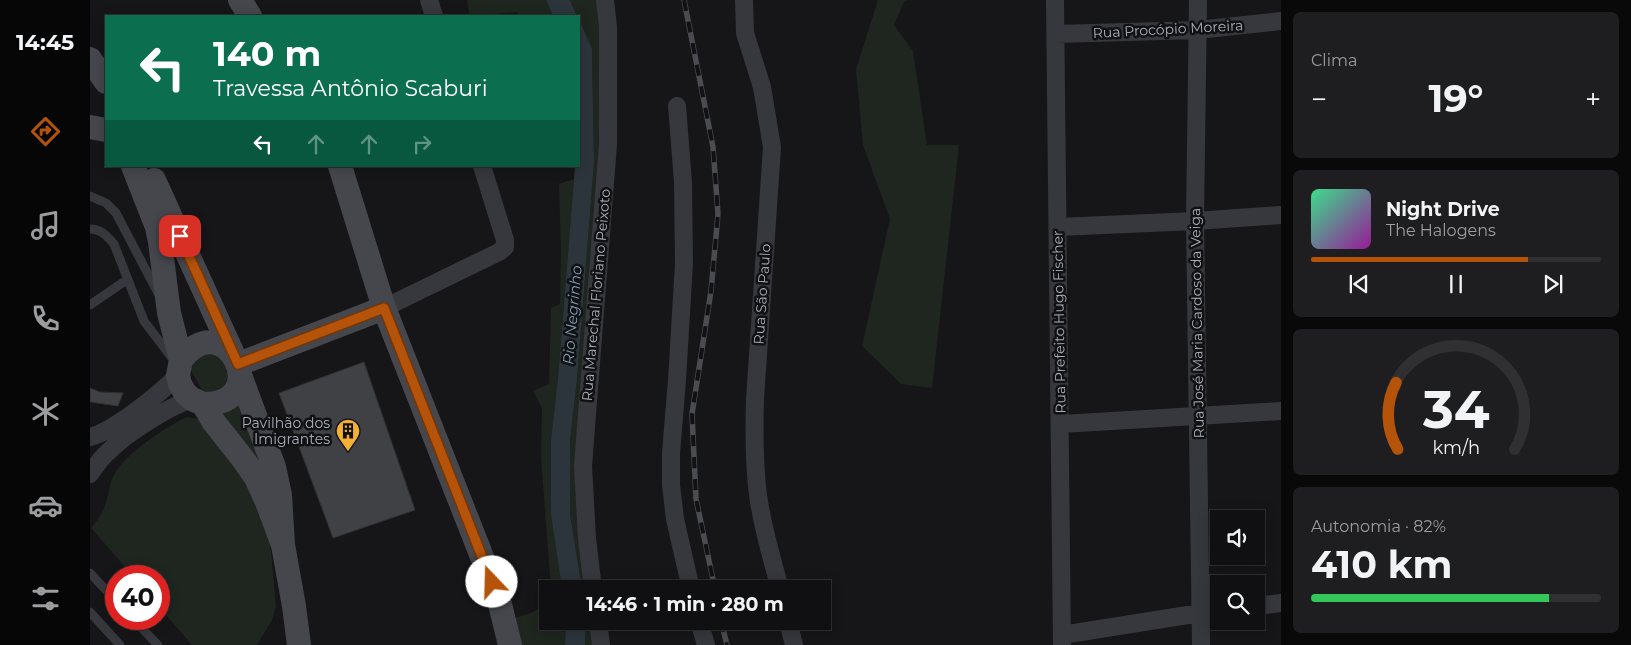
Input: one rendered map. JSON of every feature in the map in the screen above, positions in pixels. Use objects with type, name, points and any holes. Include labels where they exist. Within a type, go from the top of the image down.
[{"type":"main road","points":[[240,0],[249,15]]},
{"type":"main road","points":[[90,59],[105,81]]},
{"type":"main road","points":[[90,128],[105,130]]},
{"type":"main road","points":[[133,167],[158,235],[180,384],[185,393],[198,401],[214,404],[232,394],[238,385],[237,364],[224,346],[212,343],[200,344],[189,350],[179,367]]},
{"type":"main road","points":[[148,167],[237,364],[274,467],[280,495],[282,545],[294,643]]},
{"type":"main road","points":[[340,167],[384,308],[499,600],[510,645]]},
{"type":"main road","points":[[237,364],[384,308]]},
{"type":"main road","points":[[198,401],[256,478],[267,502],[282,545]]},
{"type":"street","points":[[429,0],[434,15]]},
{"type":"street","name":"Rua Marechal Floriano Peixoto","points":[[592,580],[587,538],[583,466],[608,144],[608,27],[605,0]]},
{"type":"street","name":"Rua São Paulo","points":[[744,0],[745,33],[762,87],[772,147],[755,400],[754,441],[758,498],[778,580]]},
{"type":"street","name":"Rua Prefeito Hugo Fischer","points":[[1056,0],[1062,640]]},
{"type":"street","name":"Rua José Maria Cardoso da Veiga","points":[[1198,0],[1195,221],[1201,645]]},
{"type":"street","name":"Rua Procópio Moreira","points":[[1056,34],[1198,30],[1281,21]]},
{"type":"street","points":[[677,106],[683,182],[684,263],[671,453],[671,485],[675,518],[688,580]]},
{"type":"street","points":[[384,308],[499,252],[505,247],[505,240],[482,167]]},
{"type":"street","points":[[1058,227],[1195,221],[1281,214]]},
{"type":"street","points":[[90,437],[104,432],[162,391],[179,367]]},
{"type":"street","points":[[90,474],[113,446],[180,403],[198,401]]},
{"type":"street","points":[[1061,424],[1281,411]]},
{"type":"street","points":[[1265,605],[1281,603]]},
{"type":"street","points":[[1062,640],[1210,611]]},
{"type":"street","points":[[599,630],[601,645]]},
{"type":"street","points":[[702,630],[706,645]]},
{"type":"street","points":[[790,630],[794,645]]},
{"type":"lane","points":[[90,196],[106,203],[116,213],[169,313]]},
{"type":"lane","points":[[90,229],[97,229],[114,244],[144,321],[179,367]]},
{"type":"lane","points":[[90,305],[128,279]]},
{"type":"lane","points":[[90,574],[105,590]]},
{"type":"lane","points":[[90,612],[120,645]]},
{"type":"lane","points":[[144,630],[158,645]]},
{"type":"shaded area","points":[[467,0],[546,0],[553,15],[521,15],[517,12],[470,15]]},
{"type":"shaded area","points":[[570,0],[605,0],[608,27],[588,397],[593,580],[581,580],[570,514],[570,441],[577,380],[594,163],[592,49],[580,22],[580,15],[577,15]]},
{"type":"shaded area","points":[[878,0],[908,0],[904,2],[894,25],[913,51],[927,145],[959,145],[932,388],[901,384],[862,346],[890,219],[863,145],[856,69]]},
{"type":"shaded area","points":[[574,179],[558,378],[551,440],[551,515],[561,580],[550,580],[541,457],[542,408],[533,391],[549,384],[551,308],[560,304],[559,184]]},
{"type":"shaded area","points":[[205,352],[233,362],[224,388],[208,394],[202,390],[190,369],[193,356]]},
{"type":"shaded area","points":[[243,400],[274,489],[219,417]]},
{"type":"shaded area","points":[[186,417],[199,419],[228,450],[269,529],[276,607],[272,620],[257,645],[192,645],[170,620],[170,565],[123,565],[91,528],[102,511],[112,478],[119,467],[136,450]]},
{"type":"shaded area","points":[[539,608],[539,630],[566,630],[565,645],[521,645],[515,618],[531,613]]},
{"type":"shaded area","points":[[586,630],[599,630],[601,645],[585,645]]},
{"type":"water","points":[[546,0],[570,0],[577,15],[553,15]]},
{"type":"water","name":"Rio Negrinho","points":[[580,21],[592,49],[594,163],[577,380],[570,441],[570,514],[581,580],[561,580],[551,515],[551,440],[558,378],[575,167],[580,167]]},
{"type":"water","points":[[566,630],[586,630],[585,645],[565,645]]},
{"type":"building","name":"Pavilhão dos Imigrantes","points":[[364,362],[415,510],[333,538],[279,393]]},
{"type":"building","points":[[90,388],[100,392],[123,393],[118,406],[90,402]]},
{"type":"railway","points":[[684,0],[713,147],[718,214],[711,291],[692,414],[696,499],[713,580]]},
{"type":"railway","points":[[723,630],[727,645]]},
{"type":"place","name":"Pavilhão dos Imigrantes","points":[[348,452]]},
{"type":"route","points":[[180,236],[238,364],[384,308],[492,582]]}]
